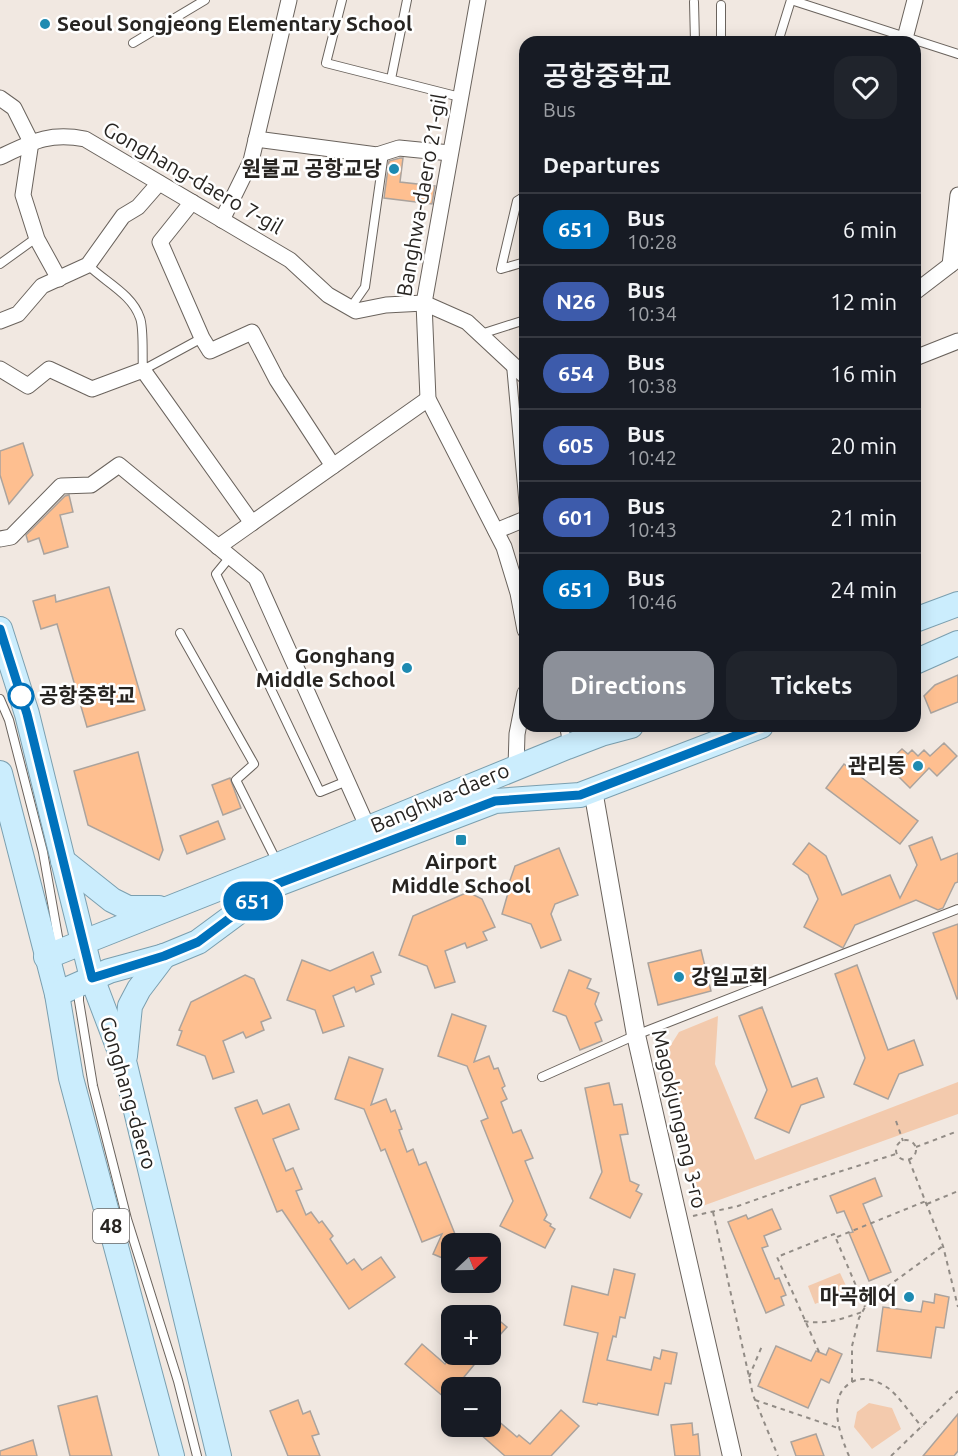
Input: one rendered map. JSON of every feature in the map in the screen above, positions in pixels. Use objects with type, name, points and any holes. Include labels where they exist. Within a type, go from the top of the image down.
[{"type":"main road","points":[[921,618],[958,604]]},
{"type":"main road","name":"Gonghang-daero","points":[[0,629],[27,714],[63,861],[83,944],[86,981],[125,1065],[219,1456]]},
{"type":"main road","points":[[921,659],[958,643]]},
{"type":"main road","name":"Banghwa-daero","points":[[53,955],[516,767],[566,736],[608,732]]},
{"type":"main road","name":"Banghwa-daero","points":[[57,994],[86,981],[164,956],[198,942],[274,885],[495,801],[567,798],[745,732]]},
{"type":"main road","name":"48","points":[[0,773],[53,955],[71,1078],[172,1456]]},
{"type":"main road","points":[[63,861],[112,900],[128,908],[170,908]]},
{"type":"main road","points":[[125,1065],[130,1006],[139,988],[164,956]]},
{"type":"street","points":[[222,220],[251,161],[289,0]]},
{"type":"street","name":"Banghwa-daero 21-gil","points":[[477,0],[424,303],[428,399],[504,548],[519,598]]},
{"type":"street","points":[[905,36],[915,0]]},
{"type":"street","points":[[0,98],[14,108],[31,142],[23,195],[36,238],[58,279]]},
{"type":"street","name":"Gonghang-daero 7-gil","points":[[0,157],[37,139],[67,136],[85,139],[290,260],[328,296],[356,310],[424,303]]},
{"type":"street","points":[[256,139],[377,154],[399,148],[450,153]]},
{"type":"street","points":[[0,321],[18,314],[42,286],[88,265],[123,216],[138,207],[159,183]]},
{"type":"street","points":[[921,287],[954,262],[958,195]]},
{"type":"street","points":[[192,202],[160,242],[202,338],[210,351],[252,332],[277,380],[333,466]]},
{"type":"street","points":[[424,303],[467,322],[519,371]]},
{"type":"street","points":[[921,356],[958,341]]},
{"type":"street","points":[[0,369],[28,386],[49,369],[92,389],[143,370],[252,523]]},
{"type":"street","points":[[224,552],[252,523],[428,399]]},
{"type":"street","points":[[0,539],[11,537],[61,486],[91,485],[119,465],[256,579],[368,828]]},
{"type":"street","points":[[496,531],[519,521]]},
{"type":"street","points":[[516,767],[519,724]]},
{"type":"street","name":"Magokjungang 3-ro","points":[[593,790],[636,1035],[732,1456]]},
{"type":"lane","points":[[132,43],[205,0]]},
{"type":"lane","points":[[342,0],[326,63],[460,97]]},
{"type":"lane","points":[[391,79],[407,0]]},
{"type":"lane","points":[[780,36],[791,0],[895,36]]},
{"type":"lane","points":[[694,2],[695,36]]},
{"type":"lane","points":[[721,5],[721,36]]},
{"type":"lane","points":[[921,44],[958,54]]},
{"type":"lane","points":[[351,307],[365,287],[384,153]]},
{"type":"lane","points":[[519,200],[501,268],[519,264]]},
{"type":"lane","points":[[0,264],[36,238]]},
{"type":"lane","points":[[88,265],[127,297],[141,318],[143,370],[202,338]]},
{"type":"lane","points":[[479,334],[519,322]]},
{"type":"lane","points":[[511,364],[519,453]]},
{"type":"lane","points":[[224,552],[216,574],[320,792],[347,781]]},
{"type":"lane","points":[[180,633],[254,764],[237,780],[278,865]]},
{"type":"lane","points":[[0,699],[9,720],[43,852],[53,955]]},
{"type":"lane","points":[[542,1077],[636,1035],[958,909]]},
{"type":"lane","points":[[86,981],[79,1001],[93,1086],[127,1219],[178,1380],[197,1456]]},
{"type":"path","points":[[896,1121],[903,1141]]},
{"type":"path","points":[[915,1147],[958,1131]]},
{"type":"path","points":[[903,1141],[910,1141],[915,1147],[914,1156],[909,1160],[900,1159],[896,1154],[898,1144],[903,1141]]},
{"type":"path","points":[[692,1216],[738,1206],[896,1154]]},
{"type":"path","points":[[909,1160],[943,1246],[958,1307]]},
{"type":"path","points":[[836,1237],[958,1191]]},
{"type":"path","points":[[713,1212],[755,1400],[778,1456]]},
{"type":"path","points":[[819,1353],[777,1257],[834,1234],[865,1307]]},
{"type":"path","points":[[852,1382],[852,1346],[862,1312],[869,1300],[943,1246]]},
{"type":"path","points":[[804,1321],[829,1323],[862,1312]]},
{"type":"path","points":[[749,1377],[762,1346]]},
{"type":"path","points":[[849,1456],[839,1428],[837,1411],[840,1394],[846,1384],[861,1378],[889,1389],[922,1427]]},
{"type":"path","points":[[891,1456],[958,1391]]},
{"type":"path","points":[[755,1400],[839,1428]]},
{"type":"shaded area","points":[[718,1016],[715,1064],[755,1160],[958,1082],[958,1114],[697,1208],[664,1056],[679,1032]]},
{"type":"shaded area","points":[[840,1273],[848,1290],[815,1304],[808,1286]]},
{"type":"shaded area","points":[[869,1403],[892,1408],[901,1429],[872,1449],[854,1427],[857,1412]]},
{"type":"building","name":"원불교 공항교당","points":[[403,158],[400,182],[435,186],[432,204],[384,198],[389,161]]},
{"type":"building","points":[[23,443],[33,475],[9,504],[0,475],[0,451]]},
{"type":"building","points":[[69,495],[73,512],[60,515],[68,547],[44,554],[39,538],[28,542],[26,535],[65,496]]},
{"type":"building","points":[[109,587],[145,710],[87,727],[57,624],[41,629],[33,601],[55,595],[56,602]]},
{"type":"building","points":[[958,675],[958,702],[931,713],[924,696],[935,685]]},
{"type":"building","name":"관리동","points":[[944,743],[957,756],[937,776],[929,768],[910,788],[886,764],[902,749],[908,754],[912,750],[918,756],[924,750],[930,756]]},
{"type":"building","points":[[138,752],[163,850],[159,860],[88,825],[74,771]]},
{"type":"building","points":[[844,764],[918,821],[900,844],[826,788]]},
{"type":"building","points":[[230,778],[241,808],[223,815],[212,785]]},
{"type":"building","points":[[218,821],[225,839],[187,854],[180,836]]},
{"type":"building","points":[[932,837],[941,860],[958,853],[958,882],[955,883],[943,908],[938,910],[916,900],[855,925],[843,948],[804,927],[818,899],[808,875],[793,864],[809,843],[826,856],[842,895],[890,875],[900,898],[917,865],[909,846]]},
{"type":"building","points":[[559,848],[578,895],[555,904],[551,914],[561,940],[541,948],[531,924],[502,914],[515,866]]},
{"type":"building","points":[[468,892],[482,899],[495,927],[483,932],[487,940],[467,948],[465,943],[445,951],[455,982],[435,988],[427,966],[399,955],[413,916]]},
{"type":"building","points":[[958,924],[958,998],[957,999],[933,933]]},
{"type":"building","name":"강일교회","points":[[701,950],[711,991],[658,1005],[648,963]]},
{"type":"building","points":[[373,952],[381,972],[371,976],[374,984],[356,992],[354,987],[333,996],[344,1026],[323,1033],[315,1010],[287,1000],[302,960],[330,971]]},
{"type":"building","points":[[857,965],[888,1050],[914,1040],[923,1065],[899,1074],[888,1099],[854,1084],[865,1058],[835,974]]},
{"type":"building","points":[[569,970],[591,979],[587,988],[599,993],[595,1004],[602,1020],[595,1023],[602,1041],[580,1050],[566,1016],[553,1011]]},
{"type":"building","points":[[245,975],[254,979],[271,1018],[261,1022],[264,1030],[246,1038],[243,1032],[223,1041],[234,1072],[213,1079],[205,1056],[177,1045],[182,1031],[179,1030],[191,1002]]},
{"type":"building","points":[[762,1007],[792,1087],[817,1078],[824,1097],[801,1105],[789,1133],[755,1118],[767,1090],[739,1016]]},
{"type":"building","points":[[452,1014],[486,1026],[474,1062],[489,1056],[494,1069],[498,1068],[507,1099],[501,1102],[513,1133],[521,1130],[533,1158],[525,1161],[547,1215],[544,1220],[555,1229],[545,1248],[500,1226],[513,1201],[481,1121],[488,1118],[467,1066],[438,1056]]},
{"type":"building","points":[[349,1057],[383,1069],[371,1105],[386,1099],[391,1112],[395,1110],[407,1152],[413,1149],[419,1165],[426,1162],[455,1233],[441,1233],[422,1242],[385,1149],[381,1151],[364,1109],[335,1099]]},
{"type":"building","points":[[609,1083],[614,1105],[622,1104],[628,1134],[620,1135],[630,1181],[639,1185],[636,1191],[642,1194],[630,1218],[590,1198],[602,1172],[585,1088]]},
{"type":"building","points":[[257,1100],[263,1114],[289,1104],[299,1129],[273,1139],[286,1171],[293,1168],[302,1189],[296,1191],[306,1215],[311,1212],[319,1223],[322,1221],[333,1236],[330,1239],[347,1264],[354,1259],[362,1270],[381,1257],[395,1277],[349,1309],[282,1210],[277,1212],[235,1108]]},
{"type":"building","points":[[875,1178],[882,1196],[863,1204],[891,1272],[869,1281],[849,1233],[853,1232],[844,1211],[837,1213],[830,1196]]},
{"type":"building","points":[[772,1209],[781,1229],[764,1236],[768,1246],[762,1248],[775,1279],[779,1278],[786,1295],[781,1297],[784,1305],[766,1313],[728,1222],[746,1215],[748,1219]]},
{"type":"building","points":[[441,1236],[441,1257],[433,1254]]},
{"type":"building","points":[[614,1269],[635,1274],[625,1318],[620,1317],[616,1337],[613,1336],[607,1360],[651,1370],[654,1357],[660,1359],[662,1350],[677,1353],[671,1384],[665,1383],[658,1415],[583,1402],[598,1333],[564,1325],[572,1286],[608,1295]]},
{"type":"building","points":[[935,1294],[949,1297],[944,1328],[936,1327],[931,1358],[877,1351],[883,1307],[921,1312],[923,1301],[934,1303]]},
{"type":"building","points":[[501,1322],[507,1327],[501,1334]]},
{"type":"building","points":[[422,1344],[441,1361],[441,1365],[474,1365],[464,1377],[441,1377],[441,1395],[405,1364]]},
{"type":"building","points":[[776,1346],[811,1361],[816,1351],[826,1355],[829,1348],[842,1354],[829,1383],[821,1379],[808,1408],[758,1386]]},
{"type":"building","points":[[97,1396],[112,1456],[70,1456],[58,1406]]},
{"type":"building","points":[[298,1400],[303,1414],[310,1411],[319,1434],[312,1436],[320,1456],[288,1456],[270,1411]]},
{"type":"building","points":[[561,1410],[579,1426],[551,1456],[505,1456],[483,1437],[501,1437],[501,1423],[517,1437],[519,1435],[530,1444]]},
{"type":"building","points":[[958,1414],[958,1451],[954,1456],[923,1456]]},
{"type":"building","points":[[692,1423],[693,1435],[698,1434],[700,1456],[675,1456],[671,1425]]},
{"type":"building","points":[[816,1434],[824,1456],[796,1456],[791,1442]]},
{"type":"building","points":[[33,1440],[37,1456],[0,1456],[0,1451]]},
{"type":"bus line","name":"651","points":[[0,629],[27,714],[92,978],[164,956],[198,942],[274,885],[495,801],[567,798],[580,795],[745,732]]},
{"type":"place","name":"Seoul Songjeong Elementary School","points":[[45,24]]},
{"type":"place","name":"원불교 공항교당","points":[[394,169]]},
{"type":"place","name":"Gonghang Middle School","points":[[407,668]]},
{"type":"place","name":"공항중학교","points":[[21,696]]},
{"type":"place","name":"관리동","points":[[918,766]]},
{"type":"place","name":"Airport Middle School","points":[[461,840]]},
{"type":"place","name":"강일교회","points":[[679,977]]},
{"type":"place","name":"마곡헤어","points":[[909,1297]]}]
